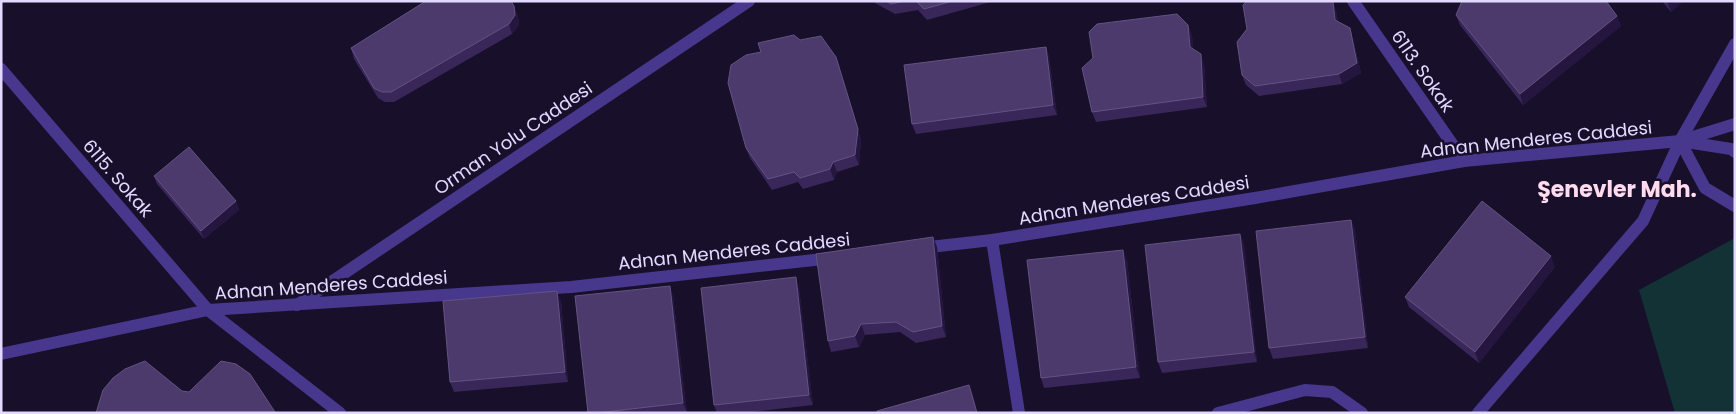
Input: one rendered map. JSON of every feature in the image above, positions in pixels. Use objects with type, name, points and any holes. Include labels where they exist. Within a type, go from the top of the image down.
[{"type":"street","name":"Orman Yolu Caddesi","points":[[297,305],[749,1]]},
{"type":"street","name":"6113. Sokak","points":[[1353,1],[1464,161]]},
{"type":"street","points":[[1478,413],[1643,221],[1680,142],[1735,44]]},
{"type":"street","name":"6115. Sokak","points":[[1,69],[208,310],[340,413]]},
{"type":"street","name":"Adnan Menderes Caddesi","points":[[904,250],[992,240],[1255,198],[1464,161],[1680,142],[1735,124]]},
{"type":"street","points":[[1680,142],[1731,149],[1735,152]]},
{"type":"street","points":[[1680,142],[1705,188],[1735,206]]},
{"type":"street","points":[[992,240],[1019,413]]},
{"type":"street","name":"Adnan Menderes Caddesi","points":[[1,354],[208,310],[572,287],[846,256]]},
{"type":"street","points":[[1218,413],[1305,390],[1332,392],[1362,413]]},
{"type":"green space","points":[[1735,238],[1735,413],[1675,413],[1639,290]]},
{"type":"building","points":[[426,1],[511,1],[514,6],[515,15],[509,24],[391,92],[382,92],[374,88],[351,48]]},
{"type":"building","points":[[886,1],[905,1],[891,4]]},
{"type":"building","points":[[916,1],[953,1],[924,9]]},
{"type":"building","points":[[1247,1],[1333,1],[1335,20],[1350,28],[1357,63],[1339,74],[1255,86],[1242,75],[1237,42],[1247,29],[1243,5]]},
{"type":"building","points":[[1462,1],[1606,1],[1617,16],[1520,94],[1456,15]]},
{"type":"building","points":[[1177,14],[1188,25],[1190,47],[1201,54],[1203,97],[1092,112],[1082,68],[1093,58],[1089,32],[1097,24]]},
{"type":"building","points":[[794,35],[800,40],[821,36],[836,57],[858,129],[855,155],[833,162],[830,169],[800,178],[794,172],[768,179],[746,148],[728,83],[731,65],[746,55],[761,52],[758,43]]},
{"type":"building","points":[[1046,47],[1053,105],[912,124],[904,65]]},
{"type":"building","points":[[189,147],[236,201],[201,231],[154,176]]},
{"type":"building","points":[[1482,201],[1551,256],[1475,352],[1405,297]]},
{"type":"building","points":[[1351,220],[1365,337],[1269,348],[1256,231]]},
{"type":"building","points":[[1240,234],[1254,352],[1158,362],[1145,245]]},
{"type":"building","points":[[933,237],[942,326],[913,332],[896,322],[861,324],[855,336],[828,341],[816,254]]},
{"type":"building","points":[[1123,250],[1136,367],[1041,378],[1027,260]]},
{"type":"building","points":[[796,277],[809,395],[714,405],[701,288]]},
{"type":"building","points":[[670,286],[683,403],[588,413],[575,296]]},
{"type":"building","points":[[557,291],[565,372],[450,382],[443,301]]},
{"type":"building","points":[[145,361],[182,391],[189,392],[221,361],[236,364],[250,374],[275,413],[96,413],[103,390],[113,378],[125,369]]},
{"type":"building","points":[[969,385],[977,413],[877,413],[877,411]]},
{"type":"district","name":"Şenevler Mah.","points":[[1617,189]]}]
